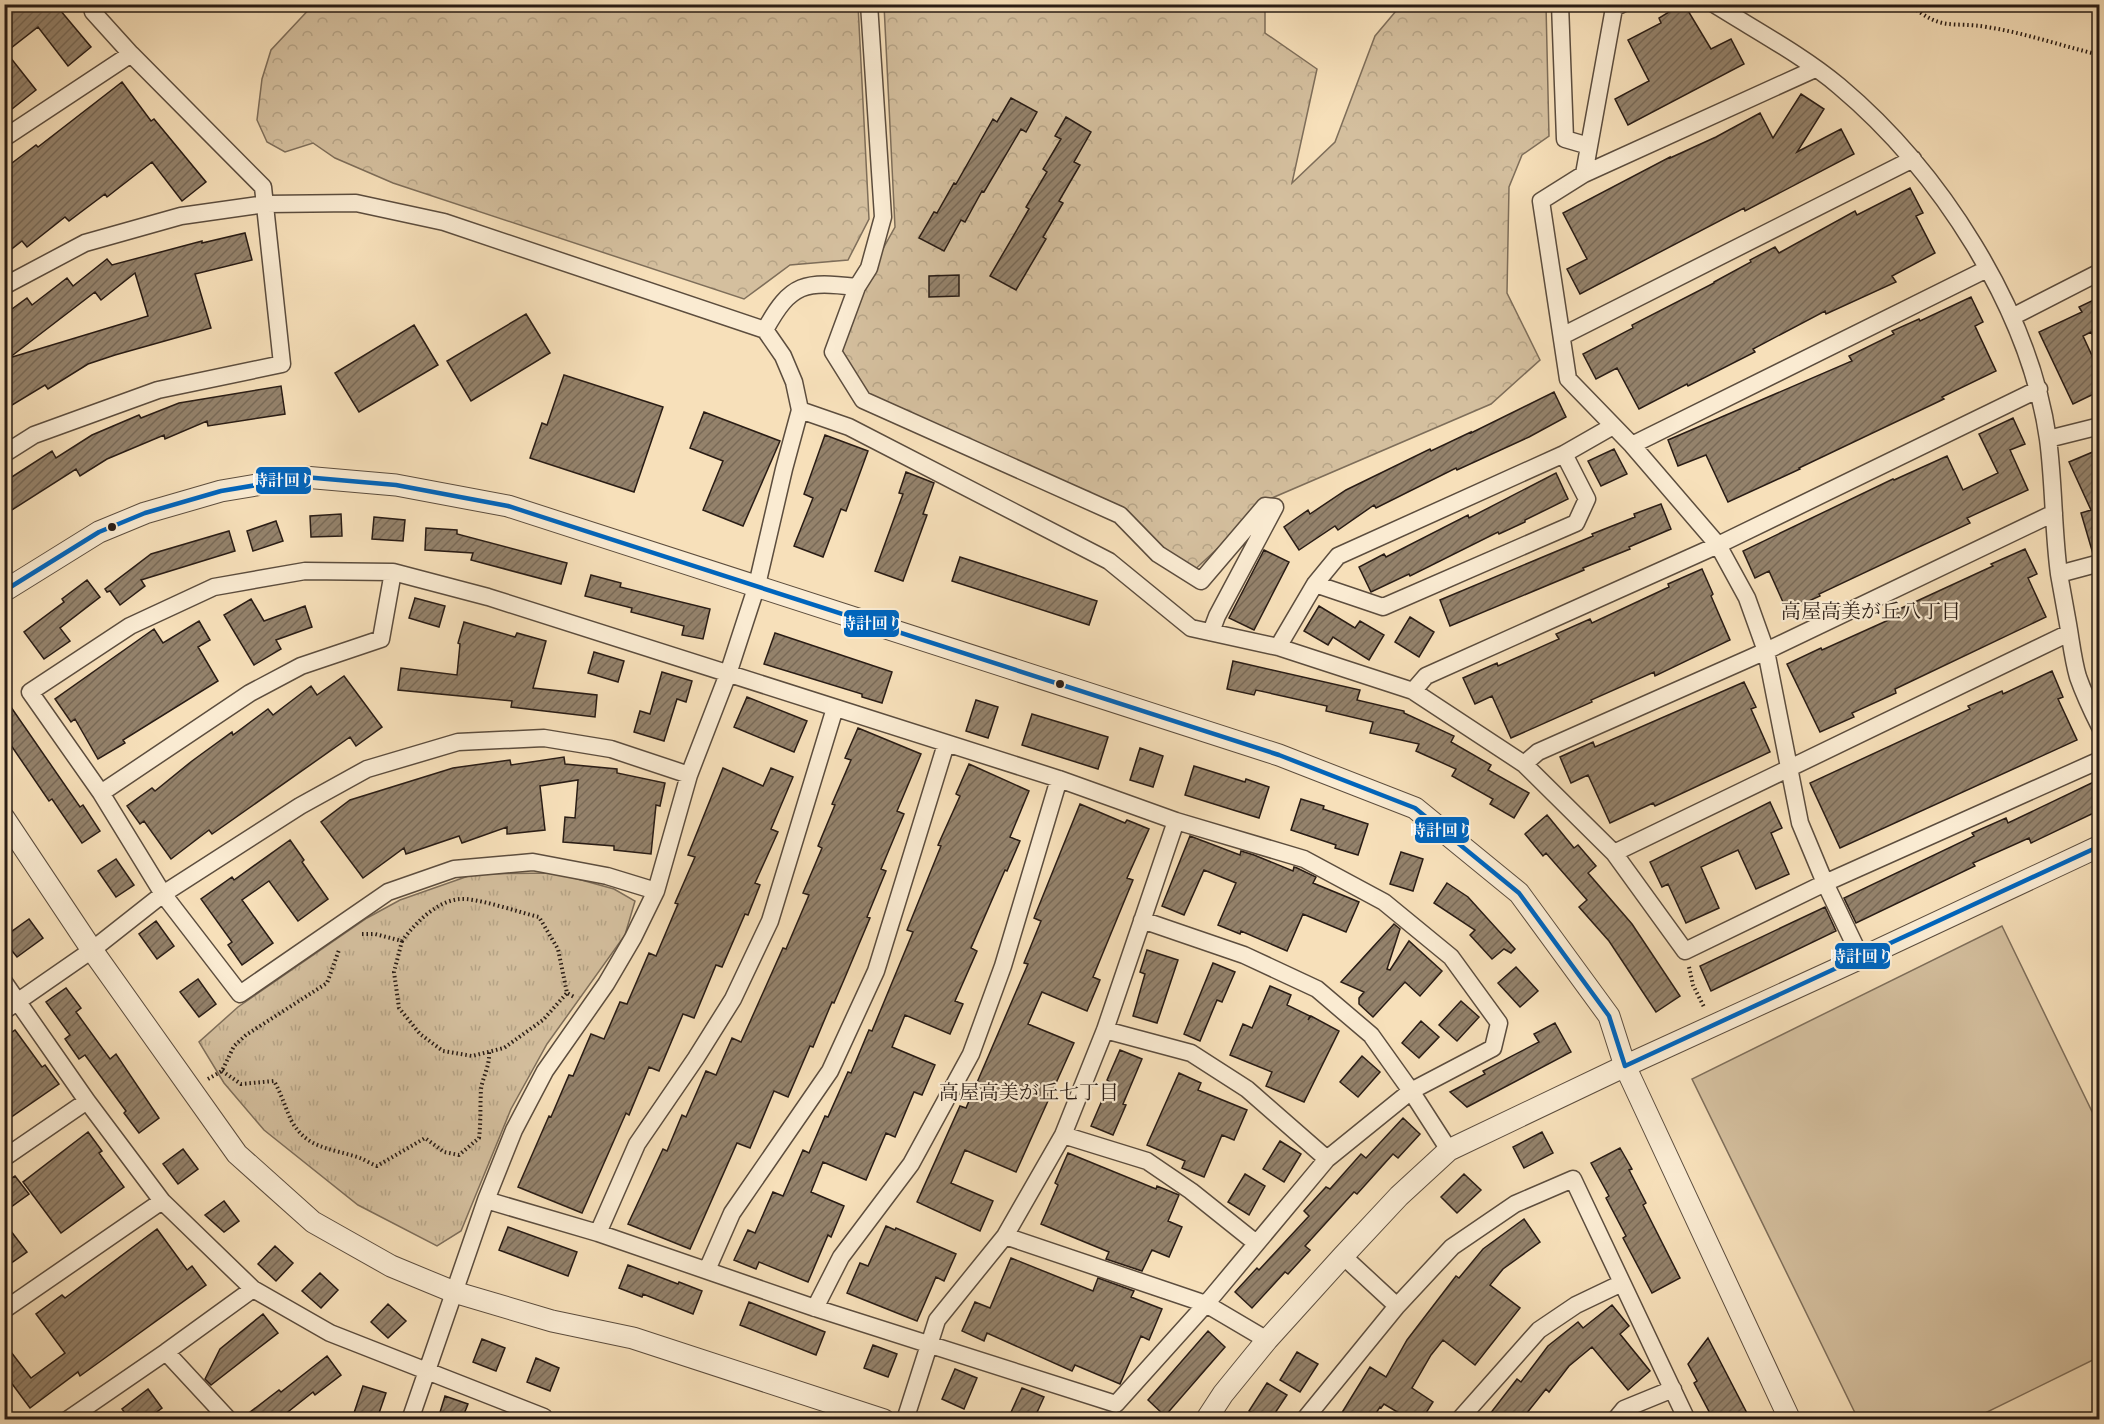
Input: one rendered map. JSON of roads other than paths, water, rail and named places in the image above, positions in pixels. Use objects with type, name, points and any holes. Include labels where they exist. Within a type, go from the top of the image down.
[{"type":"street","points":[[4,454],[34,435],[158,390],[282,364],[263,188],[131,54],[93,12],[91,4]]},
{"type":"street","points":[[869,4],[883,217],[869,268],[856,287],[833,351],[862,400],[1120,515],[1158,554],[1201,581],[1265,506],[1275,507],[1217,616],[1211,632]]},
{"type":"street","points":[[1560,4],[1565,139],[1589,146]]},
{"type":"street","points":[[1584,174],[1614,8],[1622,4]]},
{"type":"street","points":[[1714,4],[1838,85],[1876,119],[1913,159],[1967,233],[1987,269],[2012,317],[2038,390],[2048,439],[2059,574],[2078,676],[2095,707],[2100,727]]},
{"type":"street","points":[[4,138],[131,54]]},
{"type":"street","points":[[1815,69],[1584,174],[1541,201],[1568,379],[1632,445],[1718,545],[1747,598],[1766,651],[1800,823],[1825,883],[1861,958]]},
{"type":"street","points":[[1562,336],[1913,159]]},
{"type":"street","points":[[4,286],[85,243],[181,216],[266,204],[356,203],[444,222],[765,330],[783,356],[794,382],[800,410],[783,469],[756,585],[728,674],[689,775],[657,891],[633,938],[591,1006],[539,1081],[514,1130],[486,1200],[410,1419]]},
{"type":"street","points":[[1632,445],[1987,269]]},
{"type":"street","points":[[2012,317],[2100,272]]},
{"type":"street","points":[[765,330],[777,309],[797,290],[820,283],[856,287]]},
{"type":"street","points":[[1413,692],[1426,676],[1718,545],[2038,390]]},
{"type":"street","points":[[800,410],[849,427],[1109,561],[1191,628],[1278,647],[1413,692],[1524,764],[1614,853],[1685,951],[1825,883],[2100,760]]},
{"type":"street","points":[[1278,647],[1315,584],[1338,556],[1564,454],[1613,426]]},
{"type":"street","points":[[2048,439],[2100,426]]},
{"type":"street","points":[[1315,584],[1383,607],[1576,523],[1587,499],[1564,454]]},
{"type":"street","points":[[4,591],[99,532],[145,513],[221,491],[304,477],[396,485],[508,506],[1280,755],[1415,808],[1519,893],[1609,1016],[1625,1066],[1791,1419]]},
{"type":"street","points":[[1524,764],[1538,752],[1766,651],[2054,513]]},
{"type":"street","points":[[2059,574],[2100,563]]},
{"type":"street","points":[[486,1200],[598,1233],[815,1308],[1116,1404],[1206,1304],[1327,1159],[1411,1091],[1493,1048],[1499,1023],[1451,957],[1384,902],[1304,859],[1176,821],[1059,779],[488,597],[393,572],[305,571],[214,587],[130,626],[30,692],[101,793],[163,894],[240,994],[387,892],[454,869],[533,862],[607,876],[657,891]]},
{"type":"street","points":[[101,793],[250,693],[300,666],[381,639],[393,572]]},
{"type":"street","points":[[1614,853],[2070,633]]},
{"type":"street","points":[[598,1233],[637,1144],[733,999],[770,921],[835,708]]},
{"type":"street","points":[[4,1011],[92,950],[163,894],[300,806],[367,769],[458,742],[544,738],[612,749],[689,775]]},
{"type":"street","points":[[707,1270],[732,1213],[830,1071],[876,971],[946,744]]},
{"type":"street","points":[[815,1308],[841,1257],[911,1164],[970,1054],[1003,966],[1059,779]]},
{"type":"street","points":[[4,818],[92,950],[237,1154],[313,1222],[391,1266],[454,1292],[552,1321],[633,1338],[884,1419]]},
{"type":"street","points":[[905,1419],[937,1320],[1005,1236],[1064,1136],[1105,1030],[1176,821]]},
{"type":"street","points":[[1206,1419],[1223,1394],[1267,1340],[1399,1196],[1449,1150],[2100,846]]},
{"type":"street","points":[[1142,920],[1244,955],[1317,989],[1371,1035],[1449,1150]]},
{"type":"street","points":[[4,982],[87,1101],[162,1201],[253,1289],[330,1333],[544,1417],[543,1419]]},
{"type":"street","points":[[1105,1030],[1191,1053],[1247,1089],[1327,1159]]},
{"type":"street","points":[[4,1158],[87,1101]]},
{"type":"street","points":[[1064,1136],[1147,1161],[1191,1191],[1256,1243]]},
{"type":"street","points":[[1304,1419],[1397,1306],[1452,1247],[1515,1204],[1573,1179],[1687,1419]]},
{"type":"street","points":[[4,1310],[162,1201]]},
{"type":"street","points":[[1005,1236],[1206,1304],[1267,1340]]},
{"type":"street","points":[[1343,1256],[1397,1306]]},
{"type":"street","points":[[1459,1419],[1539,1330],[1576,1305],[1622,1283]]},
{"type":"street","points":[[67,1419],[253,1289]]},
{"type":"street","points":[[166,1352],[229,1419]]},
{"type":"street","points":[[1615,1419],[1624,1409],[1673,1389]]},
{"type":"district","name":"高屋高美が丘八丁目","points":[[1871,613]]},
{"type":"district","name":"高屋高美が丘七丁目","points":[[1029,1094]]}]
